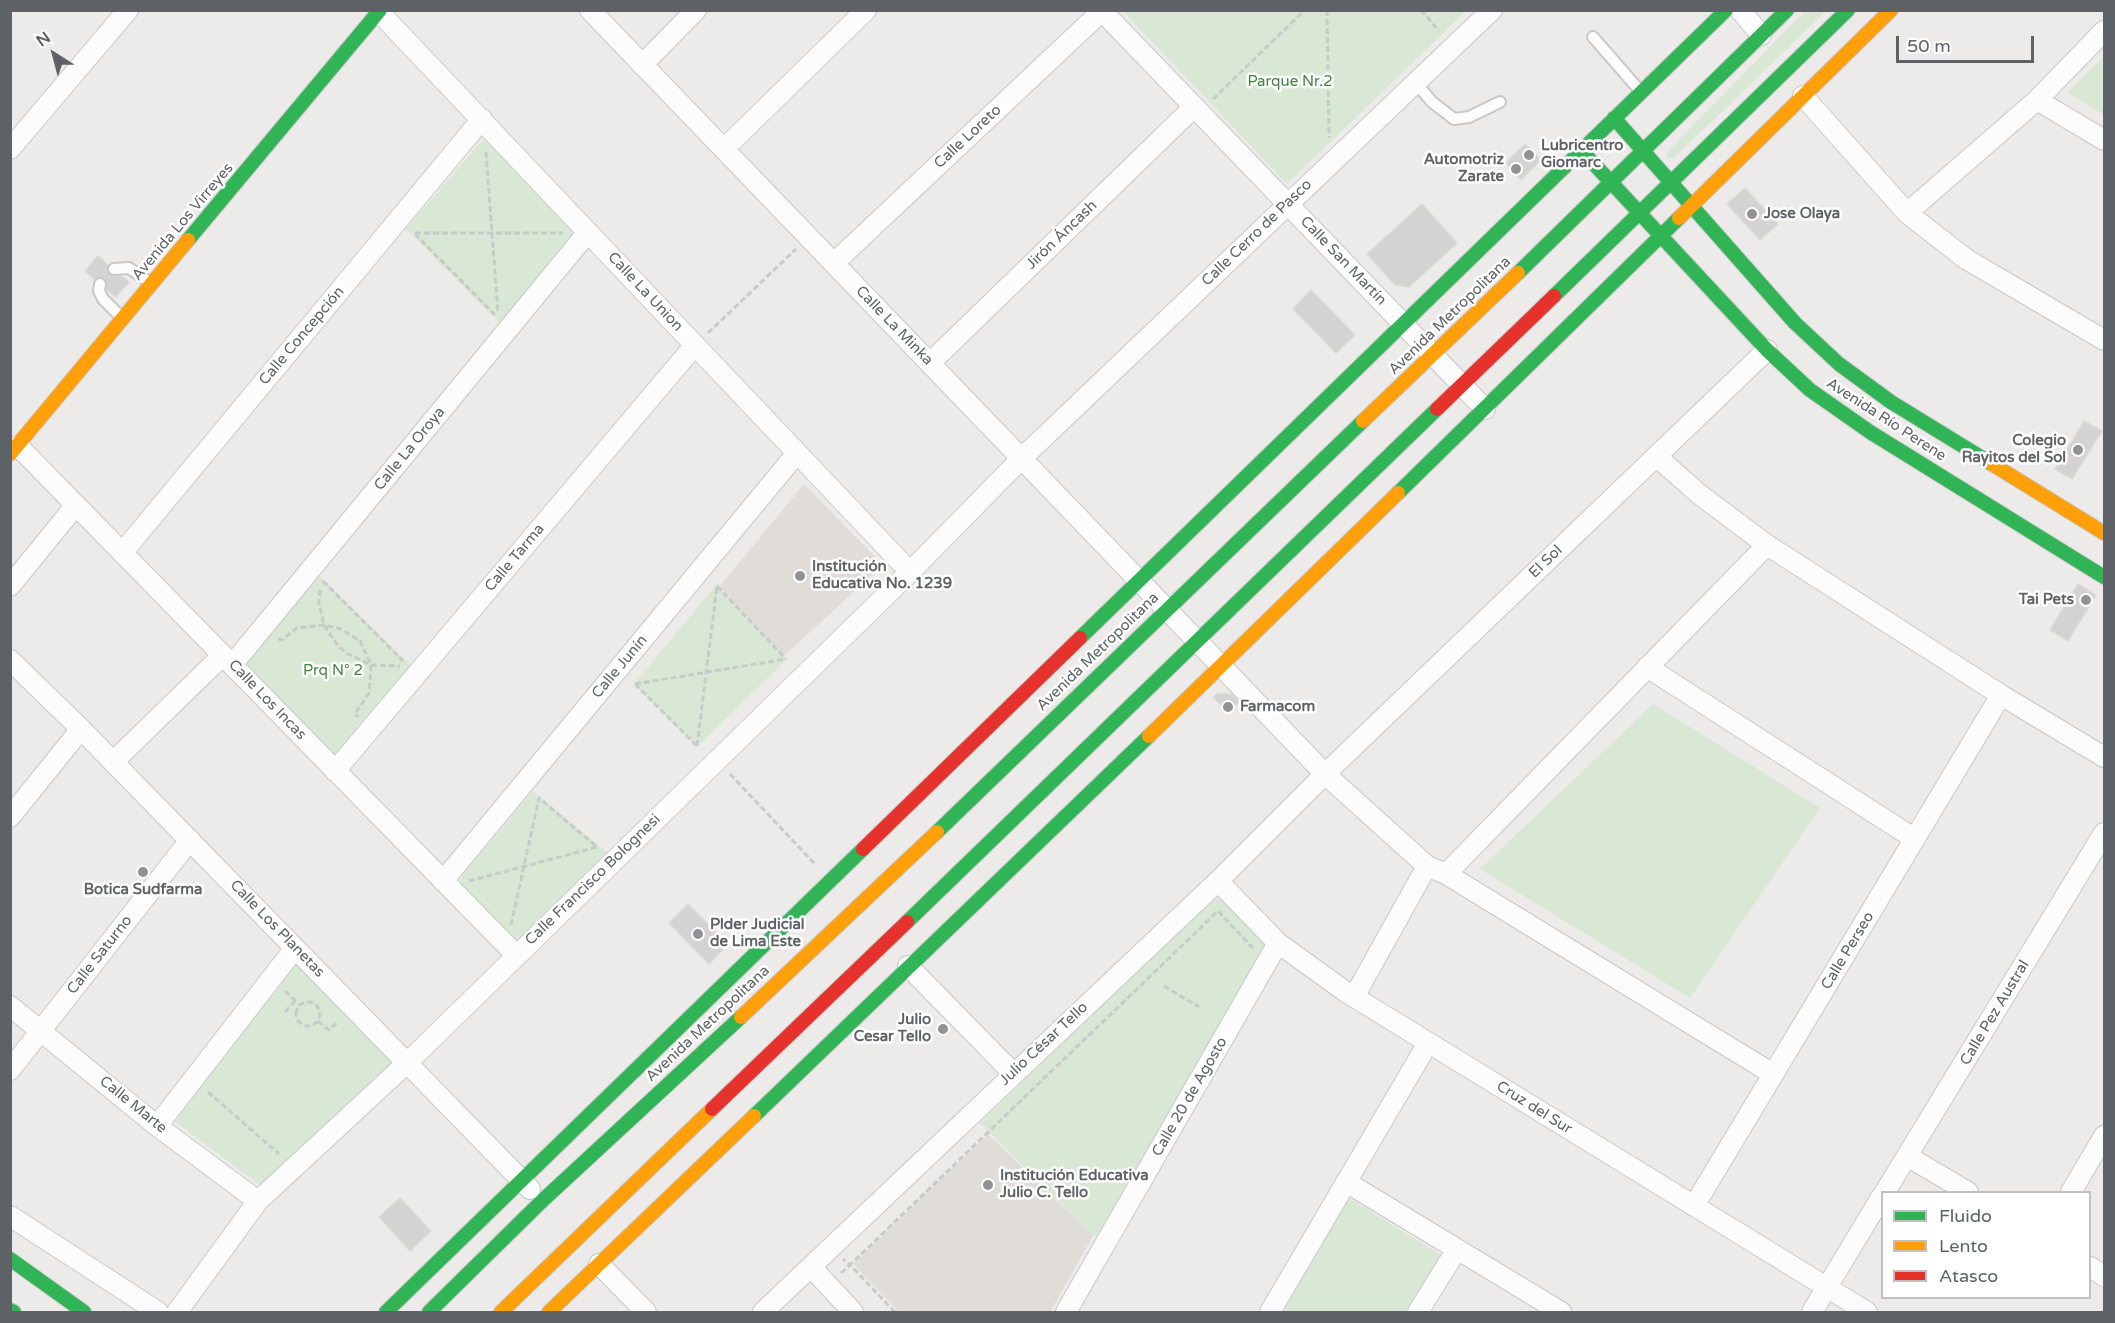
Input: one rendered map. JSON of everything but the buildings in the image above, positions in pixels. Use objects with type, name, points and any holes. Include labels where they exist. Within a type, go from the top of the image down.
[{"type":"street","points":[[10,149],[128,10]]},
{"type":"street","name":"Calle La Minka","points":[[590,10],[1325,774],[1427,866],[1446,874],[1773,1074]]},
{"type":"street","points":[[642,64],[696,10]]},
{"type":"street","points":[[723,149],[866,10]]},
{"type":"street","name":"Calle Cerro de Pasco","points":[[1022,458],[1492,10]]},
{"type":"street","name":"Avenida Metropolitana","points":[[386,1312],[523,1182],[1725,10]]},
{"type":"street","points":[[1740,10],[1761,35]]},
{"type":"street","name":"Avenida Metropolitana","points":[[429,1312],[542,1201],[857,910],[1167,608],[1613,183],[1786,10]]},
{"type":"street","points":[[501,1312],[1199,641],[1848,10]]},
{"type":"street","points":[[549,1312],[1222,666],[1891,10]]},
{"type":"street","name":"Calle La Union","points":[[380,11],[910,572]]},
{"type":"street","name":"Avenida Los Virreyes","points":[[14,450],[380,11]]},
{"type":"street","name":"Calle San Martín","points":[[1102,11],[1485,408]]},
{"type":"street","name":"Calle Loreto","points":[[834,263],[1102,11]]},
{"type":"street","points":[[1907,213],[2037,100],[2104,31]]},
{"type":"street","points":[[1803,96],[1907,213],[1966,259],[2104,340]]},
{"type":"street","points":[[2037,100],[2104,140]]},
{"type":"street","name":"Jirón Áncash","points":[[930,363],[1194,107]]},
{"type":"street","name":"Avenida Río Perene","points":[[1614,118],[1795,323],[1839,364],[1891,402],[2104,533]]},
{"type":"street","name":"Calle Concepción","points":[[122,553],[482,120]]},
{"type":"street","name":"Avenida Río Perene","points":[[1581,150],[1767,350],[1839,412],[2104,577]]},
{"type":"street","name":"Calle La Oroya","points":[[113,762],[227,660],[588,232]]},
{"type":"street","name":"Calle Tarma","points":[[335,771],[695,345]]},
{"type":"street","name":"El Sol","points":[[1325,774],[1767,350]]},
{"type":"street","name":"Calle Los Incas","points":[[14,450],[76,505],[516,955]]},
{"type":"street","name":"Calle Junín","points":[[443,881],[797,453]]},
{"type":"street","points":[[1656,456],[1699,494],[1767,545],[2001,695],[2104,757]]},
{"type":"street","name":"Calle Francisco Bolognesi","points":[[177,1312],[258,1201],[407,1063],[910,572],[1022,458]]},
{"type":"street","points":[[10,585],[76,505]]},
{"type":"street","points":[[1446,874],[1767,545]]},
{"type":"street","name":"Calle Los Planetas","points":[[10,660],[81,729],[542,1201]]},
{"type":"street","points":[[1647,667],[1914,839]]},
{"type":"street","name":"Calle Perseo","points":[[1694,1206],[2001,695]]},
{"type":"street","points":[[10,817],[81,729]]},
{"type":"street","name":"Julio César Tello","points":[[763,1312],[1218,880],[1325,774]]},
{"type":"street","name":"Calle Pez Austral","points":[[1886,1191],[2104,833]]},
{"type":"street","name":"Calle Saturno","points":[[10,1070],[190,840]]},
{"type":"street","points":[[1354,997],[1427,866]]},
{"type":"street","name":"Cruz del Sur","points":[[1218,880],[1278,944],[1354,997],[1867,1312]]},
{"type":"street","name":"Calle 20 de Agosto","points":[[1066,1312],[1278,944]]},
{"type":"street","points":[[157,1126],[295,948]]},
{"type":"street","points":[[908,966],[1013,1073]]},
{"type":"street","name":"Calle Marte","points":[[10,1006],[157,1126],[258,1201]]},
{"type":"street","points":[[1269,1312],[1428,1043]]},
{"type":"street","points":[[2072,1191],[2104,1136]]},
{"type":"street","points":[[1907,1156],[1966,1191]]},
{"type":"street","points":[[1346,1182],[1561,1312]]},
{"type":"street","points":[[1812,1312],[1881,1198]]},
{"type":"street","points":[[10,1216],[158,1312]]},
{"type":"street","points":[[1418,1312],[1457,1249]]},
{"type":"street","points":[[10,1259],[84,1312]]},
{"type":"street","points":[[598,1263],[646,1312]]},
{"type":"street","points":[[811,1267],[853,1312]]},
{"type":"street","points":[[2091,1268],[2104,1276]]},
{"type":"street","points":[[10,1310],[14,1312]]},
{"type":"lane","points":[[1593,37],[1641,92]]},
{"type":"lane","points":[[1416,83],[1432,102],[1454,119],[1469,117],[1500,102]]},
{"type":"lane","points":[[114,269],[129,268],[152,284]]},
{"type":"lane","points":[[100,284],[103,299],[123,319]]},
{"type":"path","points":[[1213,99],[1305,10]]},
{"type":"path","points":[[1327,10],[1329,138]]},
{"type":"path","points":[[1421,10],[1439,31]]},
{"type":"path","points":[[486,148],[492,233],[493,244],[498,318],[415,233],[492,233],[568,233]]},
{"type":"path","points":[[695,345],[808,237]]},
{"type":"path","points":[[322,580],[406,665],[371,665],[348,654],[334,641],[324,625],[319,603],[322,580]]},
{"type":"path","points":[[704,672],[635,684],[697,746],[704,672],[717,586],[786,659],[704,672]]},
{"type":"path","points":[[274,639],[282,640],[297,628],[324,625],[341,629],[360,641],[371,665],[369,693],[355,714],[361,721]]},
{"type":"path","points":[[469,882],[524,867],[587,850],[597,847],[539,798],[524,867],[510,931]]},
{"type":"path","points":[[895,1312],[850,1265],[1218,912],[1255,950]]},
{"type":"path","points":[[1164,986],[1199,1007]]},
{"type":"path","points":[[285,991],[300,1005]]},
{"type":"path","points":[[285,1012],[295,1001]]},
{"type":"path","points":[[308,1001],[316,1005],[320,1009],[318,1021],[308,1026],[298,1021],[296,1016],[300,1005],[308,1001]]},
{"type":"path","points":[[318,1021],[328,1030],[344,1017]]},
{"type":"path","points":[[206,1091],[279,1154]]},
{"type":"shaded area","name":"Institución Educativa No. 1239","points":[[804,484],[883,565],[784,656],[719,587]]},
{"type":"shaded area","name":"Institución Educativa Julio C. Tello","points":[[988,1134],[1093,1236],[1050,1312],[899,1312],[853,1264]]},
{"type":"green space","name":"Parque Nr.2","points":[[1123,10],[1466,11],[1287,184]]},
{"type":"green space","points":[[1805,11],[1826,11],[1674,158],[1668,158],[1665,154]]},
{"type":"green space","points":[[2104,57],[2104,115],[2067,92]]},
{"type":"green space","points":[[485,140],[573,226],[576,236],[501,324],[406,229],[478,145]]},
{"type":"green space","name":"Prq N° 2","points":[[316,573],[413,667],[336,758],[243,663]]},
{"type":"green space","points":[[717,584],[787,659],[697,747],[634,684]]},
{"type":"green space","points":[[1653,704],[1820,808],[1690,998],[1480,869]]},
{"type":"green space","points":[[533,791],[608,853],[518,943],[511,942],[460,887],[461,877]]},
{"type":"green space","points":[[1213,899],[1225,900],[1266,941],[1268,958],[1102,1238],[1093,1236],[980,1123]]},
{"type":"green space","points":[[296,963],[394,1064],[261,1186],[173,1120]]},
{"type":"green space","points":[[1349,1198],[1441,1255],[1405,1312],[1283,1312]]},
{"type":"traffic: fast","points":[[188,240],[380,10]]},
{"type":"traffic: fast","points":[[1080,638],[1726,10]]},
{"type":"traffic: fast","points":[[1518,273],[1787,10]]},
{"type":"traffic: fast","points":[[1554,296],[1848,10]]},
{"type":"traffic: fast","points":[[1614,118],[1795,323],[1839,364],[1891,402],[1992,464]]},
{"type":"traffic: fast","points":[[1581,150],[1767,350],[1810,390],[1870,432],[2104,577]]},
{"type":"traffic: fast","points":[[1398,493],[1679,218]]},
{"type":"traffic: fast","points":[[907,922],[1437,409]]},
{"type":"traffic: fast","points":[[937,832],[1363,421]]},
{"type":"traffic: fast","points":[[754,1116],[1149,736]]},
{"type":"traffic: fast","points":[[386,1312],[863,849]]},
{"type":"traffic: fast","points":[[429,1312],[542,1201],[741,1017]]},
{"type":"traffic: fast","points":[[10,1259],[84,1312]]},
{"type":"traffic: fast","points":[[10,1310],[14,1312]]},
{"type":"traffic: slow","points":[[1679,218],[1891,10]]},
{"type":"traffic: slow","points":[[10,454],[188,240]]},
{"type":"traffic: slow","points":[[1363,421],[1518,273]]},
{"type":"traffic: slow","points":[[1992,464],[2104,533]]},
{"type":"traffic: slow","points":[[1149,736],[1398,493]]},
{"type":"traffic: slow","points":[[741,1017],[937,832]]},
{"type":"traffic: slow","points":[[501,1312],[712,1109]]},
{"type":"traffic: slow","points":[[549,1312],[754,1116]]},
{"type":"traffic: jam","points":[[1437,409],[1554,296]]},
{"type":"traffic: jam","points":[[863,849],[1080,638]]},
{"type":"traffic: jam","points":[[712,1109],[907,922]]},
{"type":"place","name":"Lubricentro Giomarc","points":[[1529,155]]},
{"type":"place","name":"Automotriz Zarate","points":[[1516,169]]},
{"type":"place","name":"Jose Olaya","points":[[1752,214]]},
{"type":"place","name":"Colegio Rayitos del Sol","points":[[2078,450]]},
{"type":"place","name":"Institución Educativa No. 1239","points":[[800,576]]},
{"type":"place","name":"Tai Pets","points":[[2086,600]]},
{"type":"place","name":"Farmacom","points":[[1228,707]]},
{"type":"place","name":"Botica Sudfarma","points":[[143,872]]},
{"type":"place","name":"Plder Judicial de Lima Este","points":[[698,934]]},
{"type":"place","name":"Julio Cesar Tello","points":[[943,1029]]},
{"type":"place","name":"Institución Educativa Julio C. Tello","points":[[988,1185]]}]
